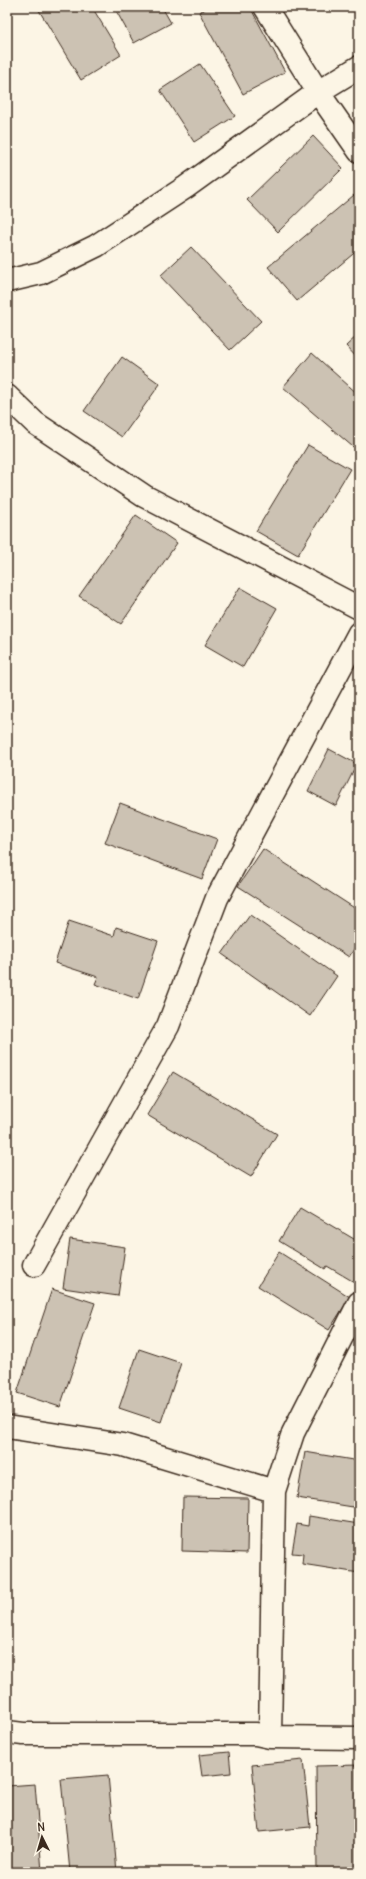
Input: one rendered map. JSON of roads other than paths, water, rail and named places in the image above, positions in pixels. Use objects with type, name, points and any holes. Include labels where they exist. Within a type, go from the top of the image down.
[{"type":"street","points":[[265,7],[318,92],[359,151]]},
{"type":"street","points":[[7,281],[41,273],[96,246],[186,187],[318,92],[359,67]]},
{"type":"street","points":[[7,396],[35,423],[144,496],[359,608]]},
{"type":"street","points":[[34,1265],[168,1026],[217,898],[359,633]]},
{"type":"street","points":[[270,1737],[274,1491],[293,1432],[359,1303]]},
{"type":"street","points":[[7,1427],[123,1445],[274,1491]]},
{"type":"street","points":[[7,1732],[23,1734],[256,1734],[270,1737],[359,1738]]}]
